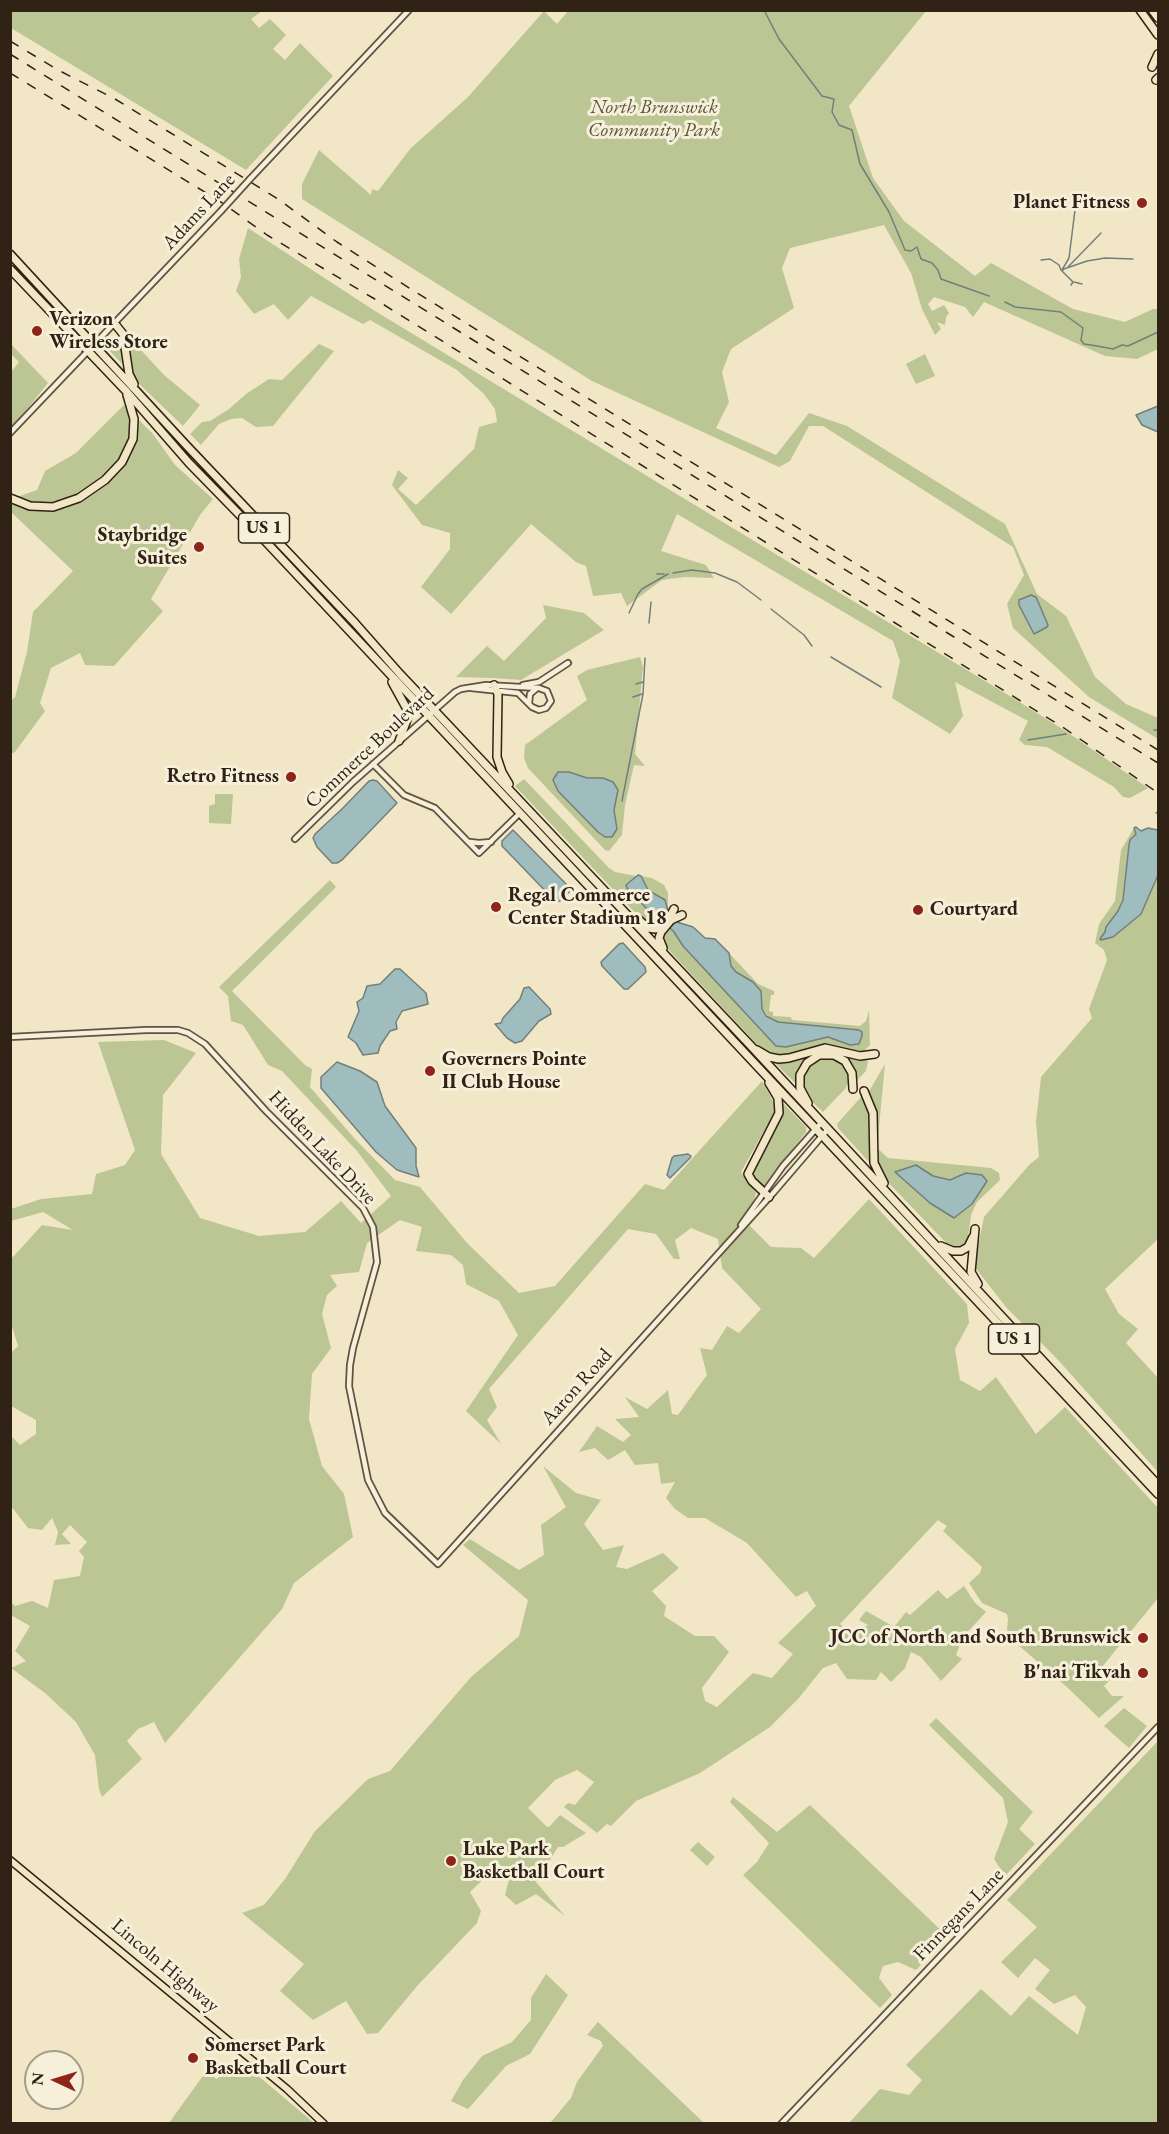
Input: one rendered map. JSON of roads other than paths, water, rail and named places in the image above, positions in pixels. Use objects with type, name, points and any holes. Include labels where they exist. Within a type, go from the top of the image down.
[{"type":"highway","points":[[1140,10],[1158,35]]},
{"type":"highway","points":[[1152,10],[1158,18]]},
{"type":"highway","points":[[1152,67],[1158,54]]},
{"type":"highway","name":"US 1","points":[[10,254],[897,1202],[1158,1485]]},
{"type":"highway","name":"US 1","points":[[10,269],[127,392],[197,472],[383,667],[1158,1494]]},
{"type":"highway","points":[[115,324],[123,334],[130,377],[142,397]]},
{"type":"highway","points":[[10,498],[30,506],[52,507],[79,498],[105,480],[122,462],[134,435],[134,419],[127,392]]},
{"type":"highway","points":[[383,667],[408,711],[399,741]]},
{"type":"highway","points":[[496,688],[497,757],[502,772],[520,801]]},
{"type":"highway","points":[[609,895],[648,928],[653,930],[661,928]]},
{"type":"highway","points":[[666,956],[659,940],[661,928],[673,914],[682,915]]},
{"type":"highway","points":[[751,1046],[769,1057],[779,1059],[787,1059],[822,1048],[860,1056],[875,1054]]},
{"type":"highway","points":[[815,1115],[802,1094],[800,1082],[803,1068],[811,1059],[828,1054],[842,1059],[851,1071],[853,1089]]},
{"type":"highway","points":[[758,1066],[777,1095],[780,1107],[777,1118],[749,1173],[750,1180],[766,1195]]},
{"type":"highway","points":[[864,1091],[873,1113],[873,1162],[880,1178],[897,1202]]},
{"type":"highway","points":[[934,1242],[951,1251],[963,1250],[969,1245],[975,1229],[971,1274],[988,1301]]},
{"type":"main road","name":"Lincoln Highway","points":[[10,1860],[281,2084],[324,2124]]},
{"type":"street","name":"Adams Lane","points":[[10,433],[409,10]]},
{"type":"street","points":[[514,686],[539,682],[568,663]]},
{"type":"street","name":"Commerce Boulevard","points":[[295,839],[373,764],[455,692],[471,688],[514,686],[537,688]]},
{"type":"street","name":"Commerce Boulevard","points":[[496,688],[518,693],[529,703]]},
{"type":"street","points":[[537,688],[543,688],[551,698],[546,708],[539,710],[533,708],[529,703],[530,694],[537,688]]},
{"type":"street","points":[[373,764],[404,795],[435,808],[479,853],[520,813]]},
{"type":"street","points":[[468,841],[491,842]]},
{"type":"street","name":"Hidden Lake Drive","points":[[10,1037],[146,1030],[178,1030],[188,1033],[205,1044],[266,1111],[363,1208],[374,1227],[377,1262],[353,1348],[349,1386],[368,1480],[385,1513],[438,1564]]},
{"type":"street","name":"Aaron Road","points":[[438,1564],[700,1274],[738,1230],[822,1122]]},
{"type":"street","name":"Aaron Road","points":[[766,1195],[828,1129]]},
{"type":"street","name":"Finnegans Lane","points":[[781,2124],[1158,1727]]},
{"type":"water","points":[[1158,406],[1158,432],[1142,425],[1136,415]]},
{"type":"water","points":[[1031,595],[1036,597],[1048,625],[1034,634],[1019,605],[1019,600]]},
{"type":"water","points":[[558,772],[569,772],[587,778],[603,778],[613,782],[618,790],[614,810],[617,829],[612,837],[605,837],[598,832],[558,791],[553,780]]},
{"type":"water","points":[[369,781],[377,781],[397,803],[342,860],[332,863],[317,847],[313,838]]},
{"type":"water","points":[[1134,828],[1141,831],[1148,828],[1158,830],[1158,875],[1141,914],[1113,937],[1101,940],[1106,927],[1123,900],[1129,845],[1130,840],[1136,834]]},
{"type":"water","points":[[513,830],[570,888],[570,891],[560,901],[556,902],[502,846],[502,841]]},
{"type":"water","points":[[638,875],[641,876],[648,890],[665,900],[668,911],[677,922],[693,927],[705,938],[715,939],[729,953],[731,966],[736,972],[753,982],[761,991],[762,1009],[766,1016],[778,1022],[859,1030],[862,1036],[859,1044],[850,1045],[828,1037],[786,1047],[776,1046],[683,946],[674,932],[627,888],[626,885]]},
{"type":"water","points":[[623,943],[645,967],[646,972],[628,989],[624,989],[602,966],[601,962],[619,944]]},
{"type":"water","points":[[395,969],[400,969],[426,993],[428,1004],[402,1011],[396,1022],[397,1029],[390,1031],[378,1053],[363,1055],[356,1043],[348,1037],[359,1011],[357,1002],[363,998],[367,986],[380,984]]},
{"type":"water","points":[[529,987],[550,1009],[551,1014],[539,1021],[522,1041],[515,1043],[507,1038],[495,1024],[501,1023],[520,999],[524,988]]},
{"type":"water","points":[[337,1062],[360,1071],[377,1082],[385,1106],[416,1148],[416,1166],[419,1177],[397,1170],[376,1152],[321,1088],[321,1077]]},
{"type":"water","points":[[688,1154],[690,1158],[670,1178],[667,1175],[672,1158]]},
{"type":"water","points":[[916,1165],[933,1176],[950,1180],[966,1173],[982,1175],[987,1181],[972,1204],[954,1218],[930,1203],[895,1172]]},
{"type":"waterway","points":[[764,10],[779,39],[822,96],[834,99],[832,112],[839,125],[852,130],[860,164],[889,212],[905,250],[911,251],[917,247],[921,259],[932,263],[941,279],[989,296]]},
{"type":"waterway","points":[[1062,270],[1069,258],[1075,210]]},
{"type":"waterway","points":[[1068,267],[1101,233]]},
{"type":"waterway","points":[[1071,285],[1073,282],[1062,271],[1064,269],[1105,258],[1133,259]]},
{"type":"waterway","points":[[1041,260],[1050,259],[1059,265],[1061,270]]},
{"type":"waterway","points":[[1074,282],[1082,284]]},
{"type":"waterway","points":[[1005,302],[1015,307],[1061,312],[1083,328],[1081,340],[1084,344],[1113,349],[1122,345],[1128,346],[1158,332]]},
{"type":"waterway","points":[[673,573],[692,570],[715,573],[737,582],[761,600]]},
{"type":"waterway","points":[[657,574],[664,574]]},
{"type":"waterway","points":[[629,613],[642,589],[668,574]]},
{"type":"waterway","points":[[649,623],[651,602]]},
{"type":"waterway","points":[[771,609],[804,635],[812,646]]},
{"type":"waterway","points":[[831,657],[881,687]]},
{"type":"waterway","points":[[622,801],[643,694],[645,658]]},
{"type":"waterway","points":[[636,684],[643,682]]},
{"type":"waterway","points":[[633,697],[642,694]]},
{"type":"waterway","points":[[1028,740],[1066,734]]},
{"type":"railway","points":[[10,41],[58,70],[115,99],[210,157],[278,199],[337,242],[414,291],[1158,750]]},
{"type":"railway","points":[[10,54],[1158,763]]},
{"type":"railway","points":[[10,73],[221,202],[267,235],[373,298],[1064,728],[1158,793]]},
{"type":"place","name":"Planet Fitness","points":[[1142,203]]},
{"type":"place","name":"Verizon Wireless Store","points":[[37,331]]},
{"type":"place","name":"Staybridge Suites","points":[[199,547]]},
{"type":"place","name":"Retro Fitness","points":[[291,777]]},
{"type":"place","name":"Regal Commerce Center Stadium 18","points":[[496,907]]},
{"type":"place","name":"Courtyard","points":[[918,910]]},
{"type":"place","name":"Governers Pointe II Club House","points":[[430,1071]]},
{"type":"place","name":"JCC of North and South Brunswick","points":[[1143,1638]]},
{"type":"place","name":"B'nai Tikvah","points":[[1143,1673]]},
{"type":"place","name":"Luke Park Basketball Court","points":[[451,1861]]},
{"type":"place","name":"Somerset Park Basketball Court","points":[[193,2058]]},
{"type":"park label","name":"North Brunswick Community Park","points":[[654,120]]}]
